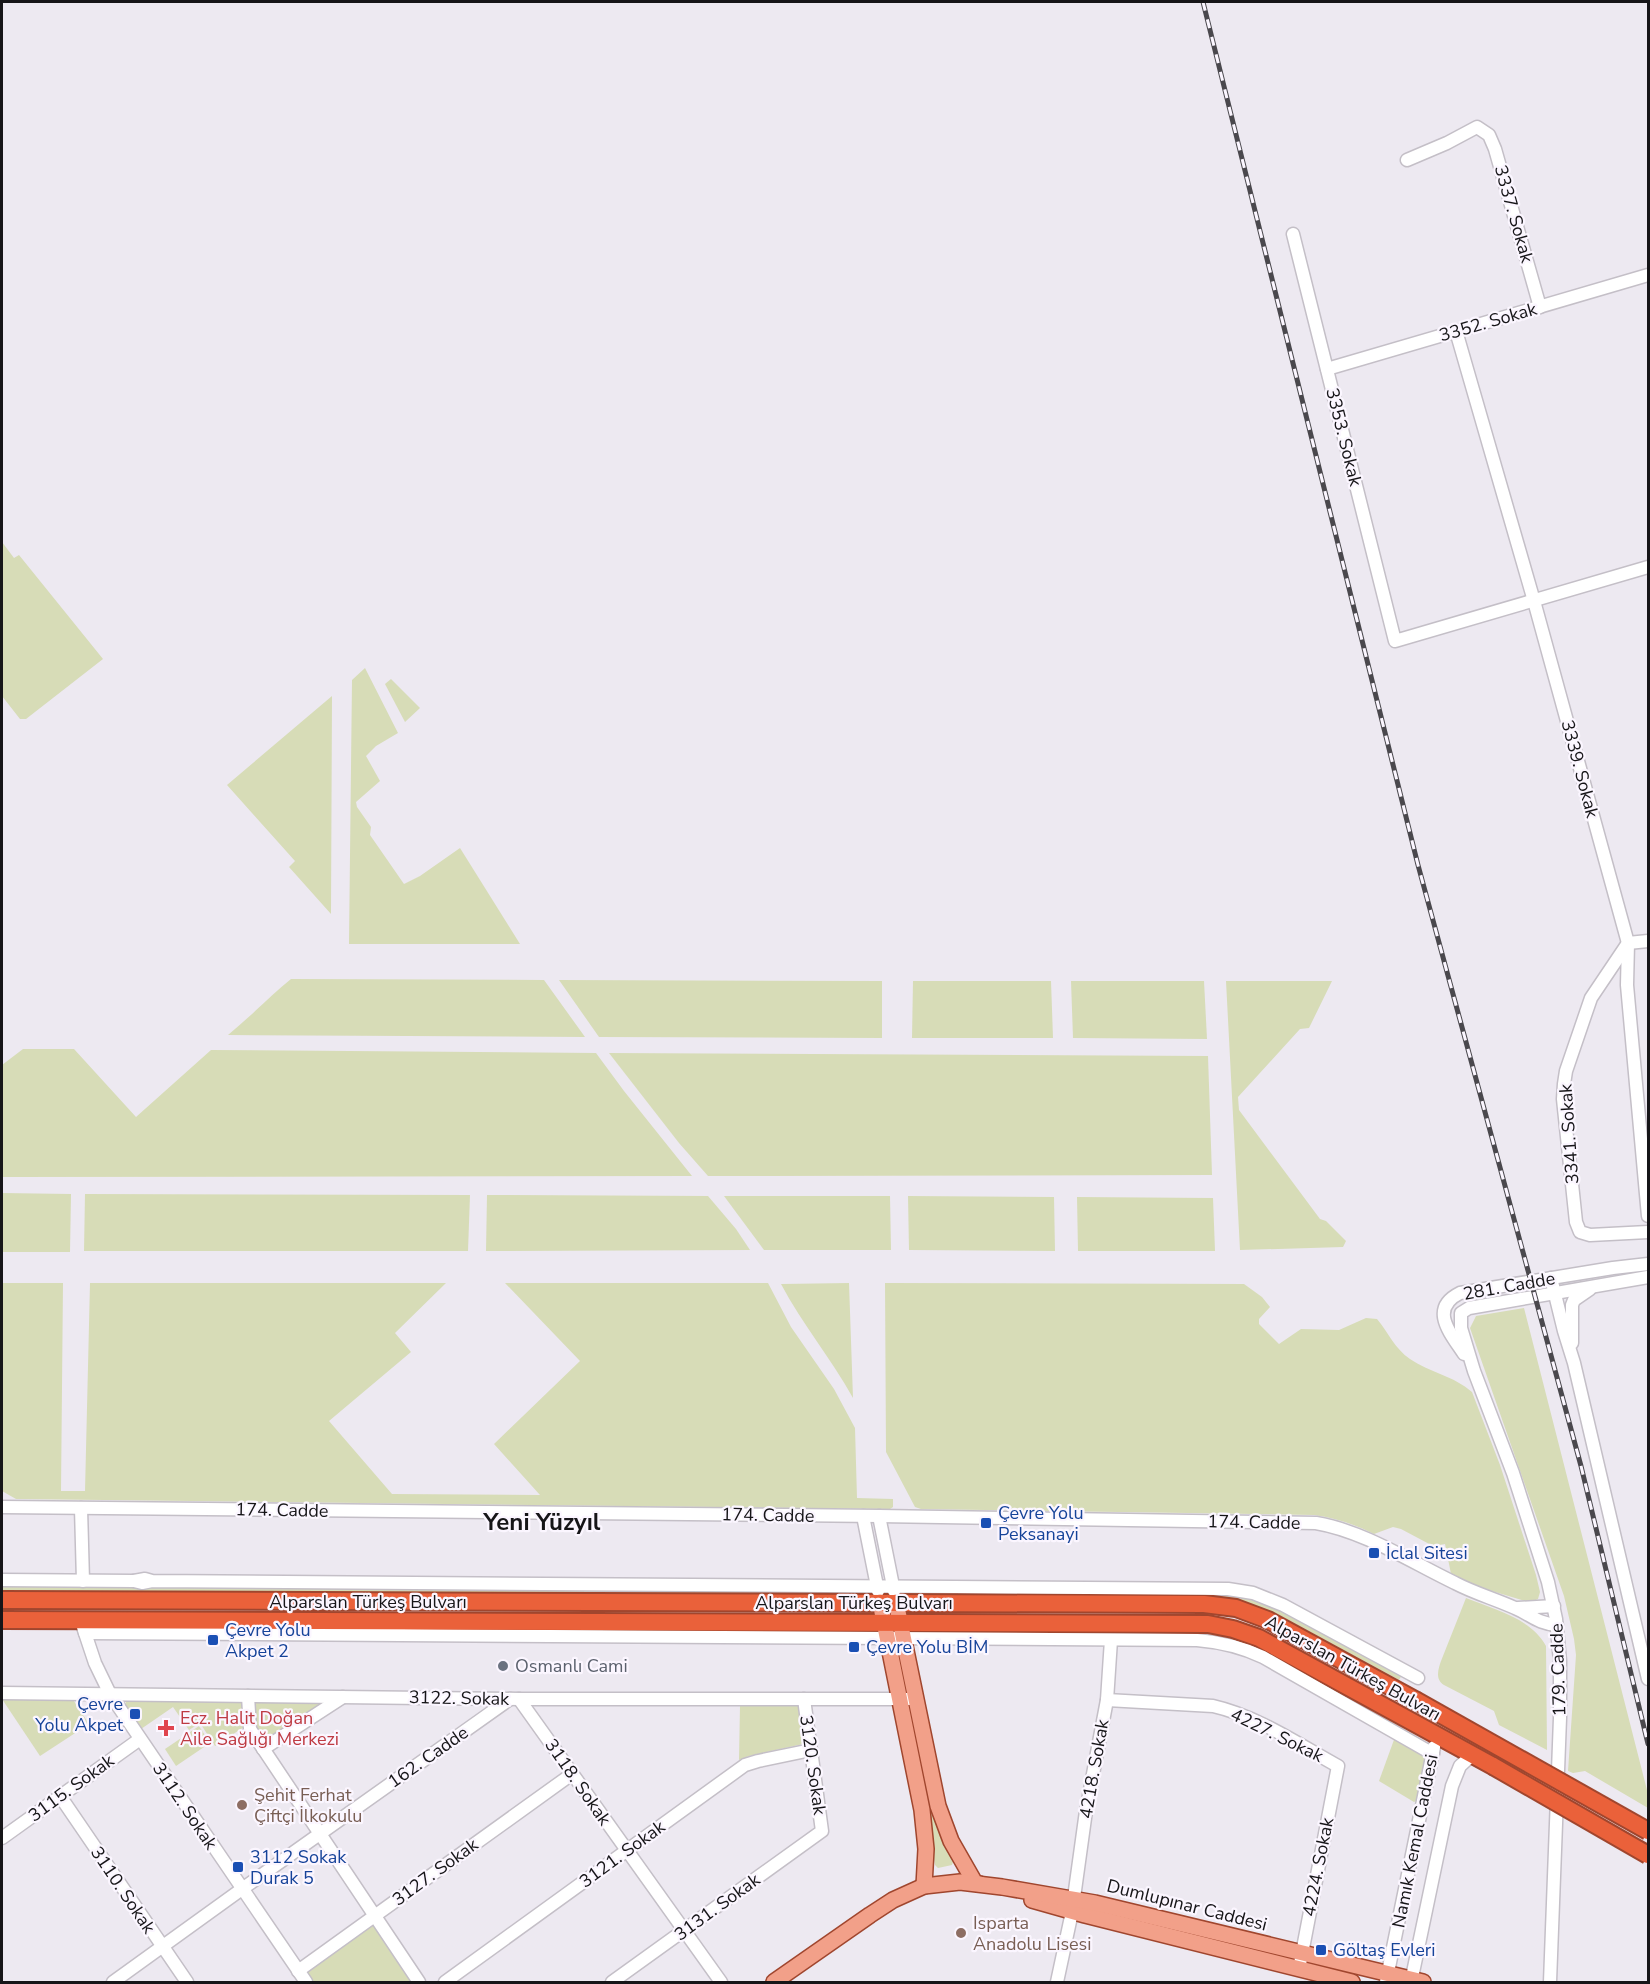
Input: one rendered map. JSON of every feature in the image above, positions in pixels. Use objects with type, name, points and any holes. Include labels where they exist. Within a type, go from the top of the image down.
[{"type":"highway","name":"Alparslan Türkeş Bulvarı","points":[[2,1600],[888,1602],[1190,1604],[1236,1608],[1277,1624],[1648,1831]]},
{"type":"highway","name":"Alparslan Türkeş Bulvarı","points":[[2,1620],[83,1627],[894,1630],[1191,1623],[1233,1629],[1259,1638],[1493,1766],[1648,1855]]},
{"type":"main road","points":[[888,1602],[894,1630],[916,1699],[942,1820],[975,1883]]},
{"type":"main road","points":[[894,1630],[900,1699],[922,1810],[926,1850],[924,1886]]},
{"type":"main road","name":"Dumlupınar Caddesi","points":[[774,1983],[870,1914],[924,1886],[944,1882],[975,1883],[1302,1953],[1387,1978],[1415,1982]]},
{"type":"main road","name":"Dumlupınar Caddesi","points":[[1072,1905],[1352,1983]]},
{"type":"street","name":"3337. Sokak","points":[[1407,160],[1448,143],[1477,127],[1489,135],[1540,307]]},
{"type":"street","name":"3353. Sokak","points":[[1293,234],[1395,641],[1534,601]]},
{"type":"street","name":"3352. Sokak","points":[[1327,369],[1648,275]]},
{"type":"street","name":"3339. Sokak","points":[[1456,331],[1534,601],[1628,943],[1627,985],[1648,1216]]},
{"type":"street","points":[[1534,601],[1648,567]]},
{"type":"street","points":[[1628,943],[1648,942]]},
{"type":"street","name":"3341. Sokak","points":[[1628,943],[1591,998],[1573,1050],[1564,1084],[1563,1099],[1576,1222],[1580,1232],[1590,1235],[1648,1232]]},
{"type":"street","name":"281. Cadde","points":[[1474,1371],[1444,1319],[1444,1308],[1455,1295],[1464,1291],[1648,1264]]},
{"type":"street","name":"281. Cadde","points":[[1474,1371],[1460,1323],[1463,1311],[1469,1308],[1648,1277]]},
{"type":"street","points":[[1551,1278],[1574,1363],[1648,1679]]},
{"type":"street","points":[[1574,1363],[1572,1305],[1574,1300],[1597,1285]]},
{"type":"street","name":"179. Cadde","points":[[1474,1371],[1513,1473],[1545,1571],[1557,1625],[1560,1718],[1550,1983]]},
{"type":"street","name":"174. Cadde","points":[[4,1506],[1316,1523],[1361,1537],[1464,1588],[1516,1608],[1540,1622],[1557,1625]]},
{"type":"street","points":[[81,1508],[83,1581]]},
{"type":"street","points":[[863,1516],[876,1586],[888,1602]]},
{"type":"street","points":[[879,1516],[892,1585],[888,1602]]},
{"type":"street","points":[[2,1580],[134,1581],[145,1579],[152,1581],[1214,1588],[1239,1590],[1265,1597],[1418,1678]]},
{"type":"street","points":[[1516,1608],[1554,1606]]},
{"type":"street","name":"3112. Sokak","points":[[83,1627],[94,1663],[110,1694],[306,1983]]},
{"type":"street","points":[[894,1630],[1111,1640],[1197,1640],[1225,1643],[1249,1650],[1433,1754]]},
{"type":"street","name":"4218. Sokak","points":[[1057,1983],[1107,1700],[1111,1640]]},
{"type":"street","name":"3122. Sokak","points":[[2,1693],[514,1699],[916,1699]]},
{"type":"street","points":[[248,1696],[250,1729],[419,1983]]},
{"type":"street","points":[[264,1749],[343,1697]]},
{"type":"street","name":"3118. Sokak","points":[[514,1699],[572,1774],[721,1983]]},
{"type":"street","name":"162. Cadde","points":[[113,1983],[242,1888],[514,1699]]},
{"type":"street","name":"3120. Sokak","points":[[804,1699],[822,1831]]},
{"type":"street","name":"4227. Sokak","points":[[1107,1700],[1213,1706],[1229,1710],[1246,1716],[1338,1766]]},
{"type":"street","name":"Namık Kemal Caddesi","points":[[1387,1978],[1433,1754],[1434,1734]]},
{"type":"street","name":"3115. Sokak","points":[[2,1838],[140,1739]]},
{"type":"street","name":"3121. Sokak","points":[[445,1983],[745,1765],[811,1750]]},
{"type":"street","name":"Namık Kemal Caddesi","points":[[1415,1982],[1452,1786],[1460,1766],[1472,1755]]},
{"type":"street","name":"4224. Sokak","points":[[1299,1969],[1338,1766]]},
{"type":"street","name":"3127. Sokak","points":[[298,1971],[572,1774]]},
{"type":"street","name":"3110. Sokak","points":[[60,1796],[187,1983]]},
{"type":"street","name":"3131. Sokak","points":[[612,1983],[822,1831]]},
{"type":"green space","points":[[2,542],[14,558],[19,555],[103,659],[26,719],[20,719],[2,696]]},
{"type":"green space","points":[[365,668],[398,733],[376,746],[366,756],[380,781],[356,802],[371,827],[370,835],[404,884],[420,876],[460,848],[520,944],[349,944],[352,680]]},
{"type":"green space","points":[[391,679],[420,708],[405,722],[385,684]]},
{"type":"green space","points":[[332,696],[331,914],[289,867],[295,861],[227,785]]},
{"type":"green space","points":[[291,979],[544,980],[585,1037],[228,1035]]},
{"type":"green space","points":[[559,980],[882,981],[882,1038],[599,1037]]},
{"type":"green space","points":[[913,981],[1051,981],[1053,1038],[912,1038]]},
{"type":"green space","points":[[1071,981],[1204,981],[1207,1039],[1073,1038]]},
{"type":"green space","points":[[1226,981],[1332,981],[1309,1028],[1300,1029],[1238,1097],[1239,1110],[1320,1219],[1326,1221],[1346,1241],[1343,1247],[1240,1250]]},
{"type":"green space","points":[[23,1049],[74,1049],[136,1117],[211,1050],[596,1053],[692,1176],[2,1177],[2,1065]]},
{"type":"green space","points":[[609,1053],[1208,1056],[1212,1175],[708,1176],[679,1143]]},
{"type":"green space","points":[[2,1193],[71,1194],[70,1252],[2,1252]]},
{"type":"green space","points":[[85,1194],[470,1195],[468,1251],[84,1251]]},
{"type":"green space","points":[[487,1195],[708,1196],[736,1229],[750,1250],[486,1251]]},
{"type":"green space","points":[[724,1196],[890,1196],[891,1250],[764,1250]]},
{"type":"green space","points":[[908,1196],[1054,1197],[1055,1251],[909,1250]]},
{"type":"green space","points":[[1077,1197],[1213,1198],[1215,1251],[1078,1251]]},
{"type":"green space","points":[[2,1283],[63,1283],[61,1491],[85,1491],[90,1283],[446,1283],[395,1333],[411,1352],[329,1421],[392,1494],[540,1495],[494,1444],[580,1361],[505,1283],[768,1283],[791,1327],[834,1389],[855,1428],[857,1498],[893,1499],[893,1507],[890,1509],[16,1499],[2,1491]]},
{"type":"green space","points":[[849,1283],[853,1398],[781,1284]]},
{"type":"green space","points":[[885,1283],[1244,1284],[1262,1297],[1270,1307],[1259,1319],[1259,1324],[1279,1344],[1301,1329],[1339,1330],[1366,1318],[1377,1319],[1396,1345],[1410,1359],[1472,1392],[1500,1465],[1536,1575],[1540,1592],[1538,1599],[1531,1602],[1525,1601],[1482,1588],[1451,1574],[1445,1544],[1433,1546],[1393,1527],[1374,1534],[1344,1522],[1314,1515],[921,1509],[915,1507],[886,1452]]},
{"type":"green space","points":[[1524,1308],[1648,1794],[1648,1808],[1585,1771],[1573,1773],[1568,1771],[1576,1655],[1574,1639],[1564,1596],[1470,1328],[1476,1316]]},
{"type":"green space","points":[[2,1586],[868,1590],[869,1595],[2,1591]]},
{"type":"green space","points":[[911,1591],[1241,1595],[1269,1603],[1402,1675],[1399,1680],[1279,1615],[1226,1598],[1207,1596],[911,1595]]},
{"type":"green space","points":[[1466,1598],[1521,1621],[1539,1636],[1546,1646],[1547,1750],[1499,1725],[1494,1711],[1444,1685],[1439,1680],[1440,1664]]},
{"type":"green space","points":[[72,1698],[89,1724],[40,1756],[2,1699]]},
{"type":"green space","points":[[127,1700],[243,1702],[244,1727],[215,1746],[200,1723],[189,1730],[173,1707],[141,1729],[125,1704]]},
{"type":"green space","points":[[255,1702],[321,1702],[323,1705],[266,1742],[256,1726]]},
{"type":"green space","points":[[913,1705],[942,1837],[953,1862],[952,1865],[938,1868],[935,1865],[906,1706]]},
{"type":"green space","points":[[740,1706],[798,1706],[803,1744],[739,1760]]},
{"type":"green space","points":[[199,1726],[210,1743],[176,1766],[165,1749]]},
{"type":"green space","points":[[1395,1737],[1428,1755],[1418,1800],[1414,1802],[1379,1781]]},
{"type":"green space","points":[[373,1925],[412,1982],[313,1982],[305,1971]]},
{"type":"railway","points":[[1203,2],[1418,865],[1581,1466],[1648,1744]]},
{"type":"place","name":"Çevre Yolu Peksanayi","points":[[986,1523]]},
{"type":"place","name":"İclal Sitesi","points":[[1374,1553]]},
{"type":"place","name":"Çevre Yolu Akpet 2","points":[[213,1640]]},
{"type":"place","name":"Çevre Yolu BİM","points":[[854,1647]]},
{"type":"place","name":"Osmanlı Cami","points":[[503,1666]]},
{"type":"place","name":"Çevre Yolu Akpet","points":[[135,1714]]},
{"type":"place","name":"Ecz. Halit Doğan Aile Sağlığı Merkezi","points":[[166,1728]]},
{"type":"place","name":"Şehit Ferhat Çiftçi İlkokulu","points":[[242,1805]]},
{"type":"place","name":"3112 Sokak Durak 5","points":[[238,1867]]},
{"type":"place","name":"Isparta Anadolu Lisesi","points":[[961,1933]]},
{"type":"place","name":"Göltaş Evleri","points":[[1321,1950]]},
{"type":"district","name":"Yeni Yüzyıl","points":[[542,1522]]}]
